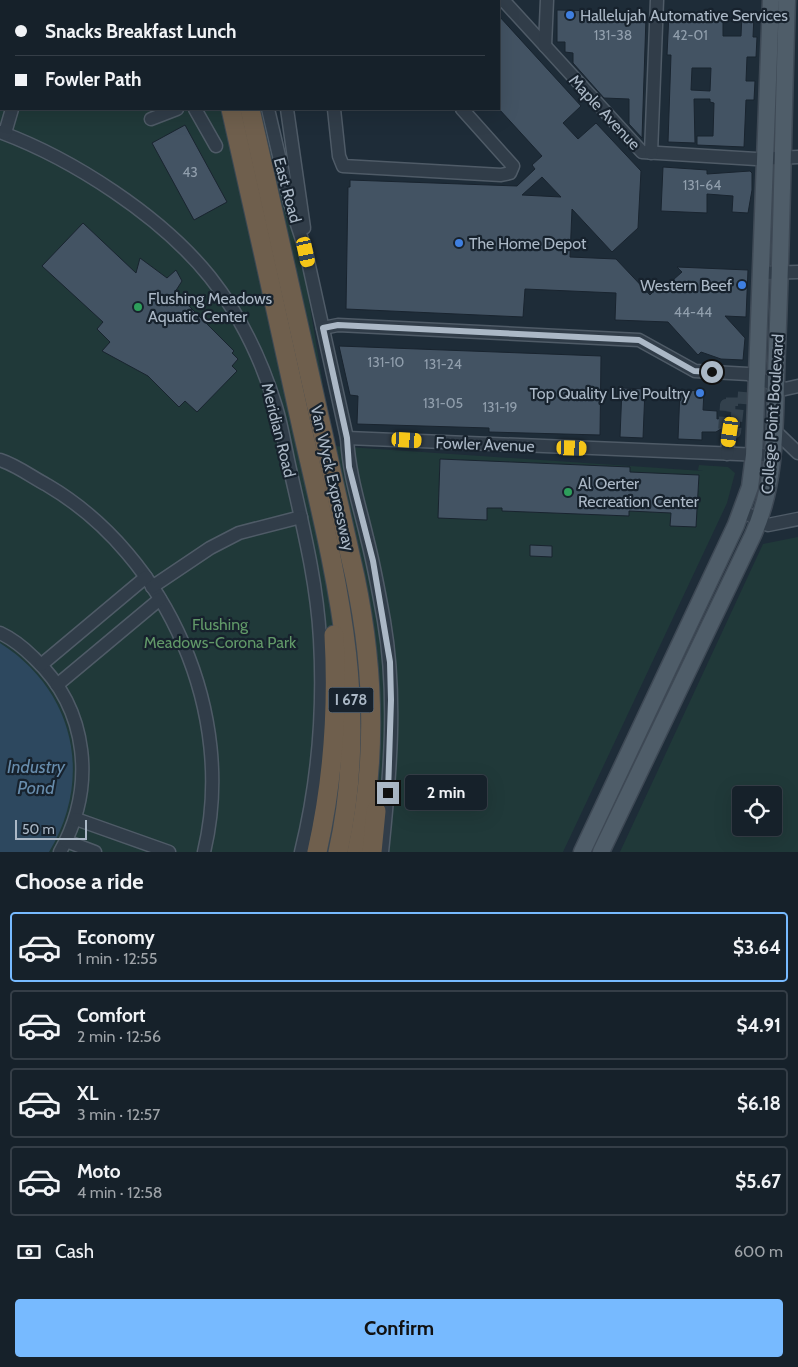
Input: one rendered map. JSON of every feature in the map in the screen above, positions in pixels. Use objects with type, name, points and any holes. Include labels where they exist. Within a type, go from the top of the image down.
[{"type":"highway","name":"Van Wyck Expressway","points":[[231,110],[329,549],[345,631],[351,694],[349,783],[338,852]]},
{"type":"highway","name":"Van Wyck Expressway","points":[[250,110],[357,585],[368,660],[371,727],[367,794],[357,852]]},
{"type":"highway","points":[[317,852],[328,789],[335,711],[336,663],[329,549]]},
{"type":"highway","points":[[371,727],[376,794],[372,852]]},
{"type":"main road","name":"College Point Boulevard","points":[[582,852],[742,510],[750,487],[754,455],[758,378],[766,158],[769,0]]},
{"type":"main road","name":"College Point Boulevard","points":[[601,852],[759,520],[767,493],[772,456],[780,274],[791,157],[786,0]]},
{"type":"street","name":"Maple Avenue","points":[[503,0],[642,152],[651,154],[766,158],[791,157]]},
{"type":"street","points":[[545,46],[547,0]]},
{"type":"street","points":[[651,154],[657,0]]},
{"type":"street","points":[[769,0],[798,0]]},
{"type":"street","points":[[2,132],[12,110]]},
{"type":"street","points":[[151,119],[174,110]]},
{"type":"street","points":[[196,110],[216,146]]},
{"type":"street","name":"East Road","points":[[268,110],[290,203],[306,252],[323,328],[347,438],[349,467],[373,561],[390,662],[390,755],[382,852]]},
{"type":"street","points":[[287,110],[296,157],[306,252]]},
{"type":"street","points":[[334,110],[339,156],[343,166],[501,175],[510,173],[513,166],[463,110]]},
{"type":"street","name":"Meridian Road","points":[[2,132],[58,158],[109,189],[157,224],[209,277],[242,326],[263,371],[276,407],[301,517],[314,585],[320,637],[320,731],[315,780],[301,852]]},
{"type":"street","points":[[762,274],[798,272]]},
{"type":"street","points":[[323,328],[338,325],[639,340],[694,371],[748,374],[785,389],[798,386]]},
{"type":"street","points":[[773,429],[798,453]]},
{"type":"street","points":[[727,454],[730,432]]},
{"type":"street","name":"Fowler Avenue","points":[[347,438],[772,456]]},
{"type":"street","points":[[0,460],[63,495],[115,538],[149,582],[172,618],[189,657],[208,731],[212,804],[204,852]]},
{"type":"street","points":[[742,510],[768,525],[798,519]]},
{"type":"street","points":[[41,665],[149,582],[239,533],[301,517]]},
{"type":"street","points":[[57,685],[160,598]]},
{"type":"street","points":[[0,633],[23,648],[41,665],[57,685],[71,710],[81,745],[84,765],[76,819],[63,847],[95,852]]},
{"type":"street","points":[[76,819],[169,852]]},
{"type":"green space","name":"Flushing Meadows-Corona Park","points":[[0,110],[264,110],[302,258],[333,446],[703,471],[698,470],[699,465],[728,467],[735,473],[727,503],[563,852],[0,852]]},
{"type":"green space","points":[[798,537],[798,852],[620,852],[763,544]]},
{"type":"water","name":"Industry Pond","points":[[0,643],[25,662],[45,685],[60,710],[69,737],[73,765],[71,794],[63,823],[49,852],[0,852]]},
{"type":"building","points":[[557,10],[642,12],[646,17],[642,138],[629,124],[629,99],[604,98],[573,63],[573,53],[565,52],[565,42],[557,42]]},
{"type":"building","points":[[669,13],[723,14],[723,36],[741,36],[742,14],[754,15],[753,37],[757,37],[756,57],[747,57],[746,81],[755,81],[754,100],[746,100],[744,147],[697,145],[697,136],[713,136],[714,103],[710,102],[710,99],[694,99],[695,143],[668,142],[671,55],[667,55]],"holes":[[[692,68],[711,68],[710,91],[691,90]]]},
{"type":"building","points":[[500,17],[581,106],[563,123],[578,139],[596,123],[641,171],[638,228],[612,252],[572,209],[570,257],[616,259],[650,295],[661,284],[664,288],[682,272],[677,267],[748,270],[746,317],[725,316],[745,338],[743,360],[721,359],[701,352],[698,355],[668,322],[615,320],[616,293],[525,289],[523,317],[346,309],[348,187],[350,187],[350,180],[517,186],[535,169],[532,165],[542,156],[500,110]],"holes":[[[542,177],[561,197],[522,195]]]},
{"type":"building","points":[[185,125],[227,202],[194,220],[152,143]]},
{"type":"building","points":[[663,167],[707,170],[707,174],[750,171],[752,173],[752,190],[748,213],[732,212],[733,196],[707,194],[707,213],[661,211]]},
{"type":"building","name":"Flushing Meadows Aquatic Center","points":[[83,223],[136,273],[140,258],[167,278],[176,270],[182,281],[175,292],[234,351],[232,353],[238,359],[232,366],[237,371],[197,412],[185,401],[179,407],[148,376],[102,351],[110,342],[97,329],[103,322],[42,266]]},
{"type":"building","points":[[339,346],[601,356],[600,435],[489,432],[489,428],[357,424],[358,396],[350,395]]},
{"type":"building","points":[[622,388],[645,389],[643,438],[620,437]]},
{"type":"building","points":[[680,390],[704,391],[703,410],[717,411],[717,419],[741,415],[740,427],[736,428],[729,424],[716,432],[702,432],[702,440],[678,439]]},
{"type":"building","name":"Al Oerter Recreation Center","points":[[440,459],[630,467],[630,472],[699,475],[696,527],[670,526],[671,513],[629,511],[629,516],[502,511],[502,508],[487,508],[487,520],[438,518]]},
{"type":"building","points":[[530,545],[552,546],[552,557],[530,556]]},
{"type":"tunnel","points":[[732,406],[726,405],[724,431],[735,432],[738,406],[732,406],[732,397],[757,399]]},
{"type":"place","name":"Hallelujah Automative Services","points":[[570,15]]},
{"type":"place","name":"The Home Depot","points":[[459,243]]},
{"type":"place","name":"Western Beef","points":[[742,285]]},
{"type":"place","name":"Flushing Meadows Aquatic Center","points":[[138,307]]},
{"type":"place","name":"Top Quality Live Poultry","points":[[700,393]]},
{"type":"place","name":"Al Oerter Recreation Center","points":[[568,492]]},
{"type":"route","points":[[388,793],[391,700],[390,662],[373,561],[349,467],[347,438],[324,341],[323,328],[338,325],[639,340],[694,371],[712,372]]}]
